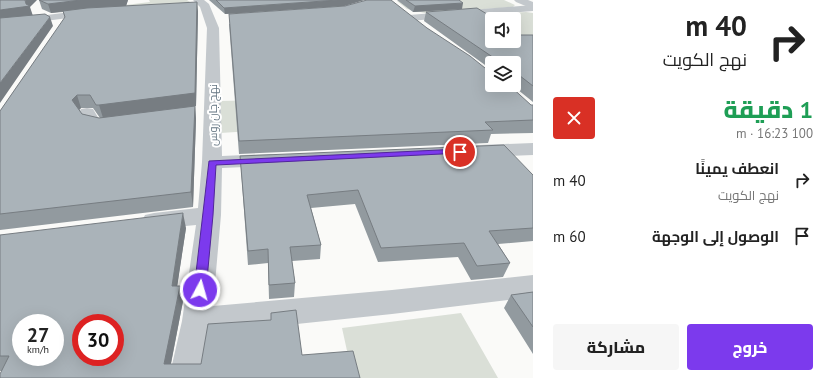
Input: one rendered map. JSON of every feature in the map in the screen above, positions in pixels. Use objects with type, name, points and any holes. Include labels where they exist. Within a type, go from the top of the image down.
[{"type":"street","points":[[519,0],[533,7]]},
{"type":"street","points":[[425,30],[405,14],[533,7]]},
{"type":"street","points":[[35,9],[35,12],[60,23],[61,26],[57,32]]},
{"type":"street","name":"نهج جان روس","points":[[186,378],[197,321],[209,215],[212,162],[205,111],[213,28],[204,10]]},
{"type":"street","points":[[0,24],[18,23],[69,14],[104,12]]},
{"type":"street","points":[[87,113],[93,123],[103,125],[134,121]]},
{"type":"street","points":[[458,152],[533,148]]},
{"type":"street","points":[[506,150],[522,167]]},
{"type":"street","points":[[212,162],[292,159]]},
{"type":"street","points":[[130,224],[209,215]]},
{"type":"street","points":[[197,321],[392,302],[533,286]]},
{"type":"shaded area","points":[[149,0],[187,0],[190,2],[187,4],[109,7],[150,2]]},
{"type":"shaded area","points":[[504,0],[515,5],[513,7],[425,13],[407,9],[397,1]]},
{"type":"shaded area","points":[[521,12],[533,13],[533,45],[521,40]]},
{"type":"shaded area","points":[[270,100],[311,127],[220,133],[219,101]]},
{"type":"shaded area","points":[[461,313],[498,378],[353,378],[342,328]]},
{"type":"building","points":[[0,0],[25,0],[26,4],[30,6],[0,10]]},
{"type":"building","points":[[39,0],[81,0],[48,4]]},
{"type":"building","points":[[216,0],[338,0],[224,8]]},
{"type":"building","points":[[367,0],[391,0],[427,28],[470,56],[485,68],[485,92],[517,92],[531,105],[533,105],[533,120],[485,122],[493,130],[239,141],[229,14],[345,6]]},
{"type":"building","points":[[406,0],[459,0],[463,3],[415,6]]},
{"type":"building","points":[[197,2],[195,93],[99,105],[96,105],[90,95],[77,95],[72,100],[82,114],[99,118],[195,106],[191,192],[0,214],[0,111],[65,17],[63,11],[87,8]]},
{"type":"building","points":[[477,8],[485,13],[485,48],[521,48],[521,35],[533,35],[533,86],[521,77],[521,56],[491,56],[426,12]]},
{"type":"building","points":[[45,14],[50,17],[0,83],[0,18]]},
{"type":"building","points":[[504,145],[533,175],[533,228],[489,231],[510,263],[477,266],[464,243],[381,248],[358,190],[307,195],[321,245],[290,247],[295,283],[269,285],[268,249],[248,251],[240,156]]},
{"type":"building","points":[[183,213],[172,286],[180,286],[164,364],[201,364],[208,324],[271,320],[271,313],[296,310],[302,355],[353,351],[360,378],[0,378],[0,374],[9,356],[0,356],[0,235]]},
{"type":"building","points":[[533,292],[533,327],[511,295]]},
{"type":"route","points":[[200,290],[209,215],[212,162],[460,152]]}]
